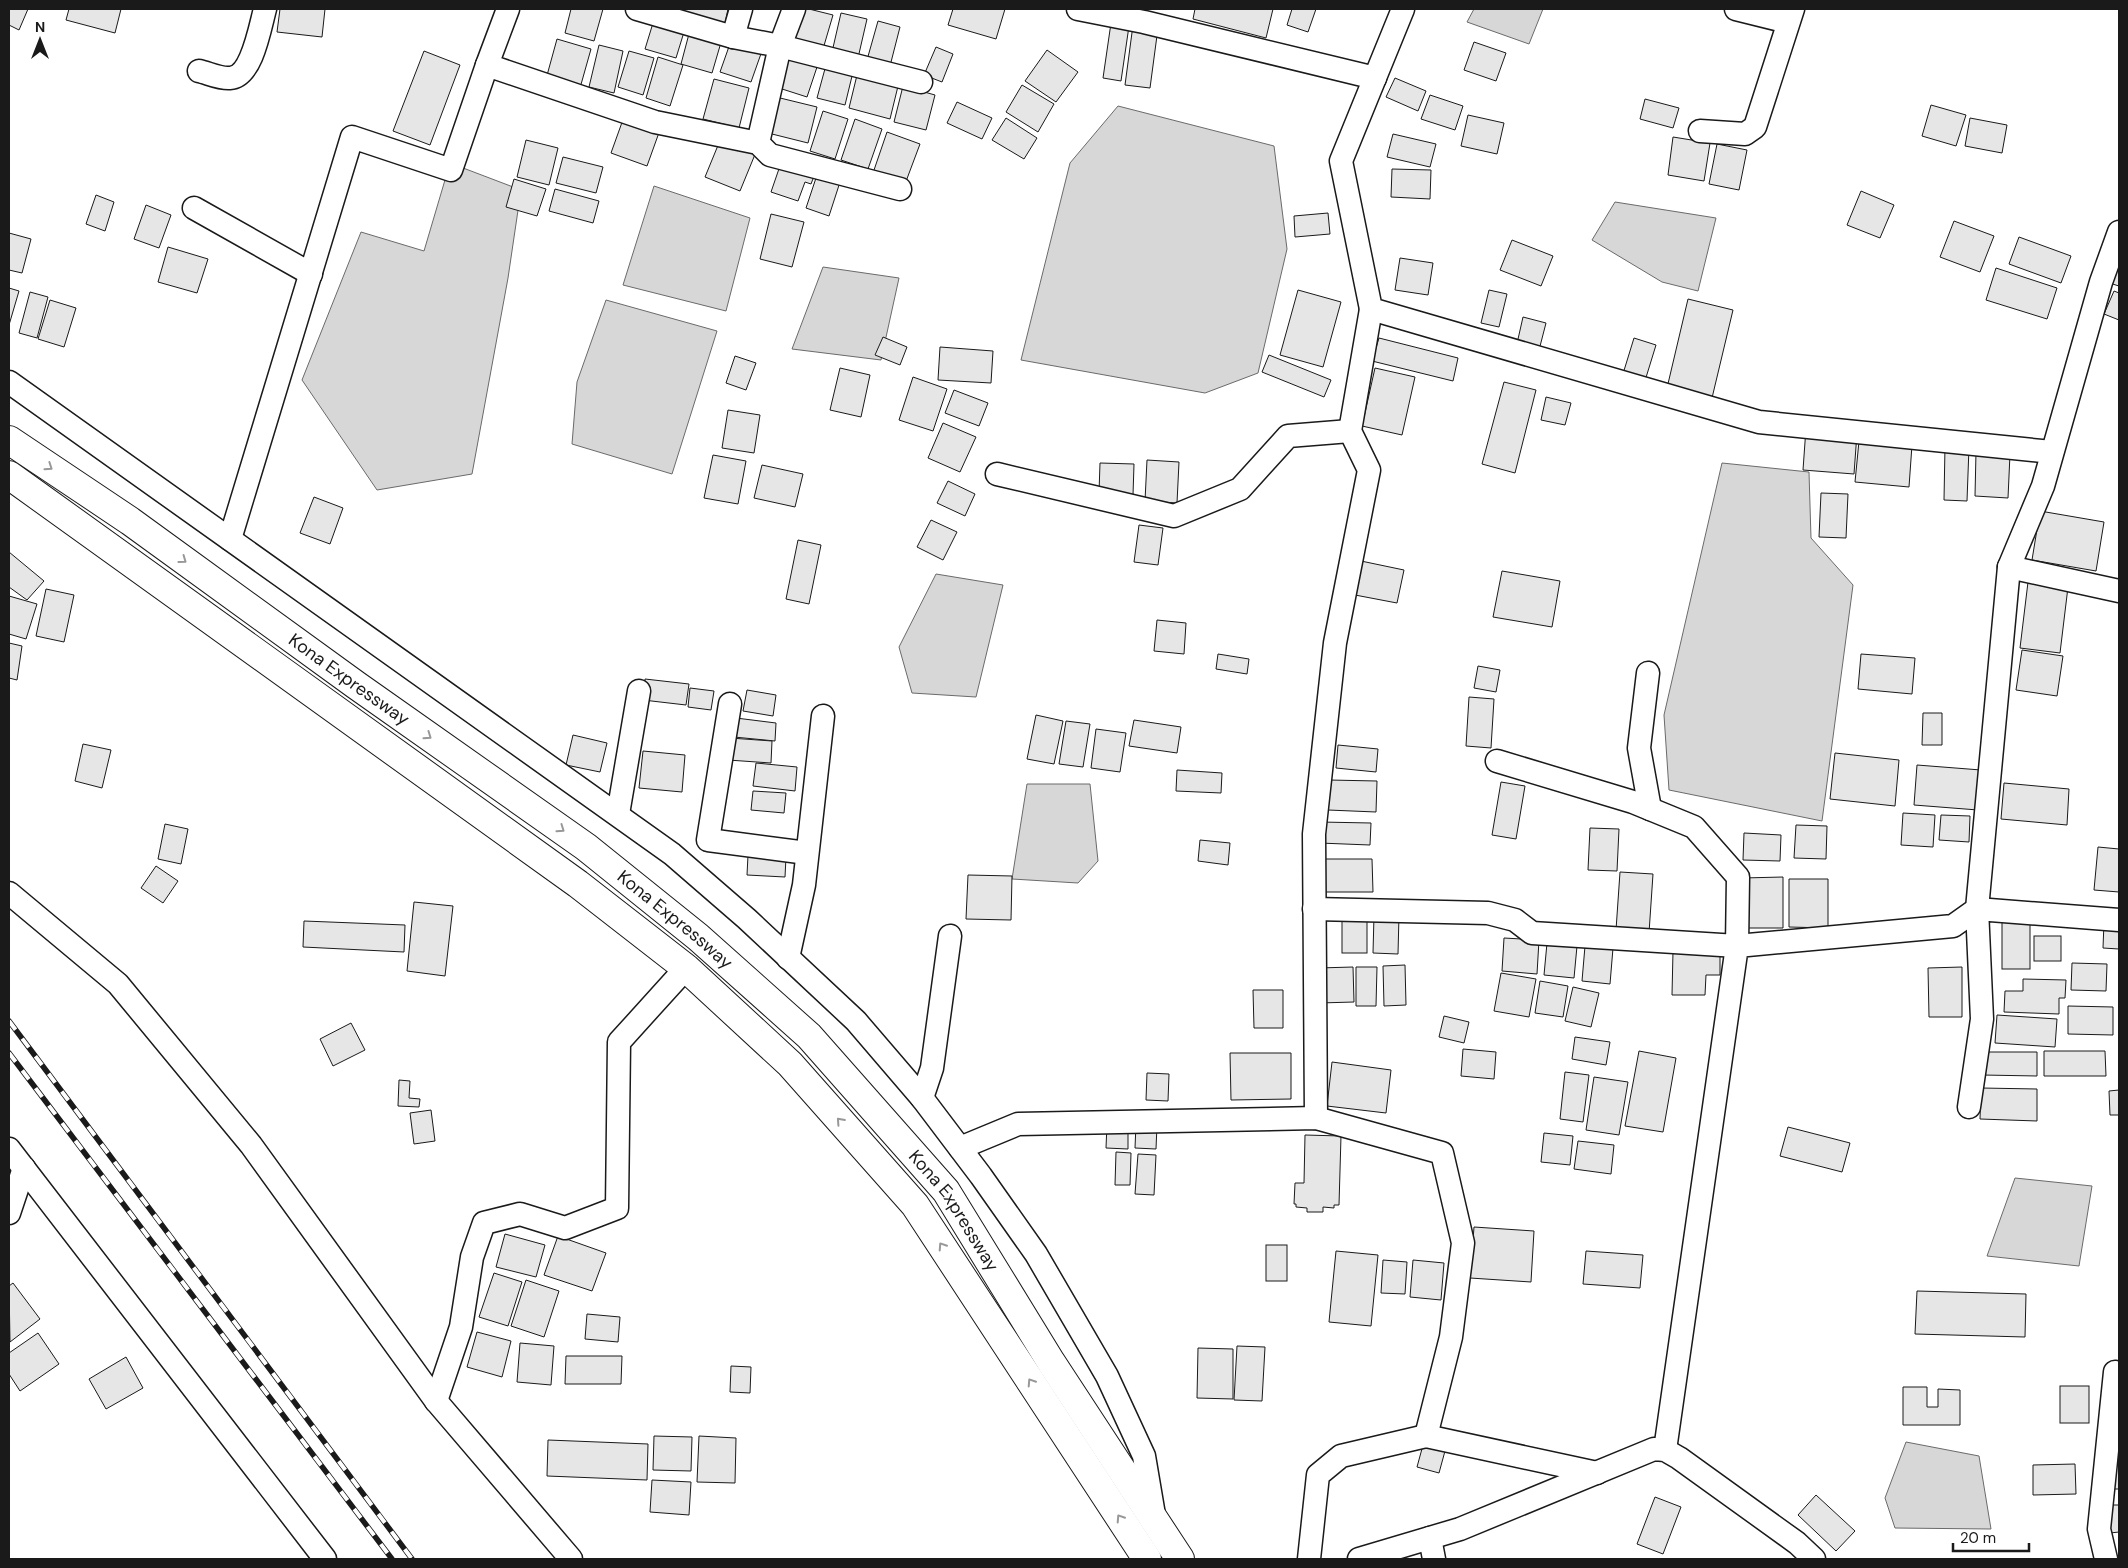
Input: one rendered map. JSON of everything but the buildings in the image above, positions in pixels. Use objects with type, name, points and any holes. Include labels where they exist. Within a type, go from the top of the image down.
[{"type":"highway","name":"Kona Expressway","points":[[9,440],[130,521],[356,685],[586,847],[698,937],[809,1036],[946,1191],[1050,1362],[1180,1559]]},
{"type":"highway","name":"Kona Expressway","points":[[9,475],[578,884],[686,968],[790,1064],[915,1205],[1147,1559]]},
{"type":"street","points":[[199,71],[229,78],[238,76],[243,72],[248,67],[266,9]]},
{"type":"street","points":[[230,539],[352,137],[451,170],[508,9]]},
{"type":"street","points":[[637,9],[733,37],[780,46],[921,82]]},
{"type":"street","points":[[733,37],[741,9]]},
{"type":"street","points":[[758,143],[780,46],[794,9]]},
{"type":"street","points":[[1078,9],[1144,22],[1375,78]]},
{"type":"street","points":[[1316,1118],[1314,834],[1335,644],[1369,470],[1350,430],[1371,309],[1341,161],[1403,9]]},
{"type":"street","points":[[1700,131],[1746,134],[1755,127],[1790,15],[1736,9]]},
{"type":"street","points":[[487,66],[655,122],[758,143],[770,155],[900,189]]},
{"type":"street","points":[[194,208],[311,274]]},
{"type":"street","points":[[1969,1107],[1982,1019],[1977,910],[2009,567],[2043,486],[2052,452],[2110,286],[2119,232]]},
{"type":"street","points":[[1371,309],[1759,422],[2052,452]]},
{"type":"street","points":[[9,382],[672,854],[747,919],[856,1021],[922,1098],[1036,1254],[1107,1376],[1144,1456],[1155,1522]]},
{"type":"street","points":[[997,474],[1174,516],[1240,489],[1288,436],[1350,430]]},
{"type":"street","points":[[2009,567],[2119,590]]},
{"type":"street","points":[[1648,673],[1639,748],[1650,809]]},
{"type":"street","points":[[618,814],[639,691]]},
{"type":"street","points":[[730,704],[708,840],[807,853]]},
{"type":"street","points":[[788,958],[804,886],[823,716]]},
{"type":"street","points":[[1497,761],[1650,809],[1694,827],[1738,877],[1737,946],[1665,1450]]},
{"type":"street","points":[[9,892],[118,984],[252,1145],[436,1401],[571,1559]]},
{"type":"street","points":[[1314,909],[1488,913],[1515,920],[1532,933],[1737,946],[1953,926],[1977,910],[2119,920]]},
{"type":"street","points":[[922,1098],[932,1068],[950,936]]},
{"type":"street","points":[[436,1401],[461,1327],[472,1257],[484,1223],[520,1214],[566,1228],[617,1208],[619,1042],[686,968]]},
{"type":"street","points":[[960,1148],[1018,1124],[1316,1118],[1442,1153],[1463,1243],[1451,1337],[1426,1436]]},
{"type":"street","points":[[9,1149],[325,1559]]},
{"type":"street","points":[[9,1213],[24,1168]]},
{"type":"street","points":[[2106,1559],[2099,1529],[2115,1372]]},
{"type":"street","points":[[1309,1559],[1318,1475],[1341,1456],[1426,1436],[1598,1473]]},
{"type":"street","points":[[1359,1559],[1432,1549],[1460,1529],[1654,1449],[1665,1450],[1678,1458],[1797,1543],[1814,1559]]},
{"type":"shaded area","points":[[1474,9],[1543,9],[1529,44],[1467,22]]},
{"type":"shaded area","points":[[1118,106],[1274,146],[1287,249],[1258,373],[1205,393],[1021,360],[1070,163]]},
{"type":"shaded area","points":[[450,163],[521,190],[508,278],[472,474],[377,490],[302,380],[361,232],[424,251]]},
{"type":"shaded area","points":[[654,186],[750,218],[726,311],[623,285]]},
{"type":"shaded area","points":[[1615,202],[1716,218],[1698,291],[1662,282],[1592,240]]},
{"type":"shaded area","points":[[823,267],[899,278],[881,360],[792,349]]},
{"type":"shaded area","points":[[606,300],[717,331],[672,474],[572,444],[577,382]]},
{"type":"shaded area","points":[[1722,463],[1809,472],[1811,538],[1853,585],[1822,821],[1669,790],[1664,715]]},
{"type":"shaded area","points":[[936,574],[1003,585],[976,697],[912,693],[899,647]]},
{"type":"shaded area","points":[[1027,784],[1090,784],[1098,861],[1078,883],[1012,879]]},
{"type":"shaded area","points":[[2015,1178],[2092,1186],[2079,1266],[1987,1256]]},
{"type":"shaded area","points":[[1906,1442],[1979,1456],[1991,1529],[1895,1528],[1885,1498]]},
{"type":"railway","points":[[9,1021],[412,1559]]},
{"type":"railway","points":[[9,1053],[392,1559]]}]
